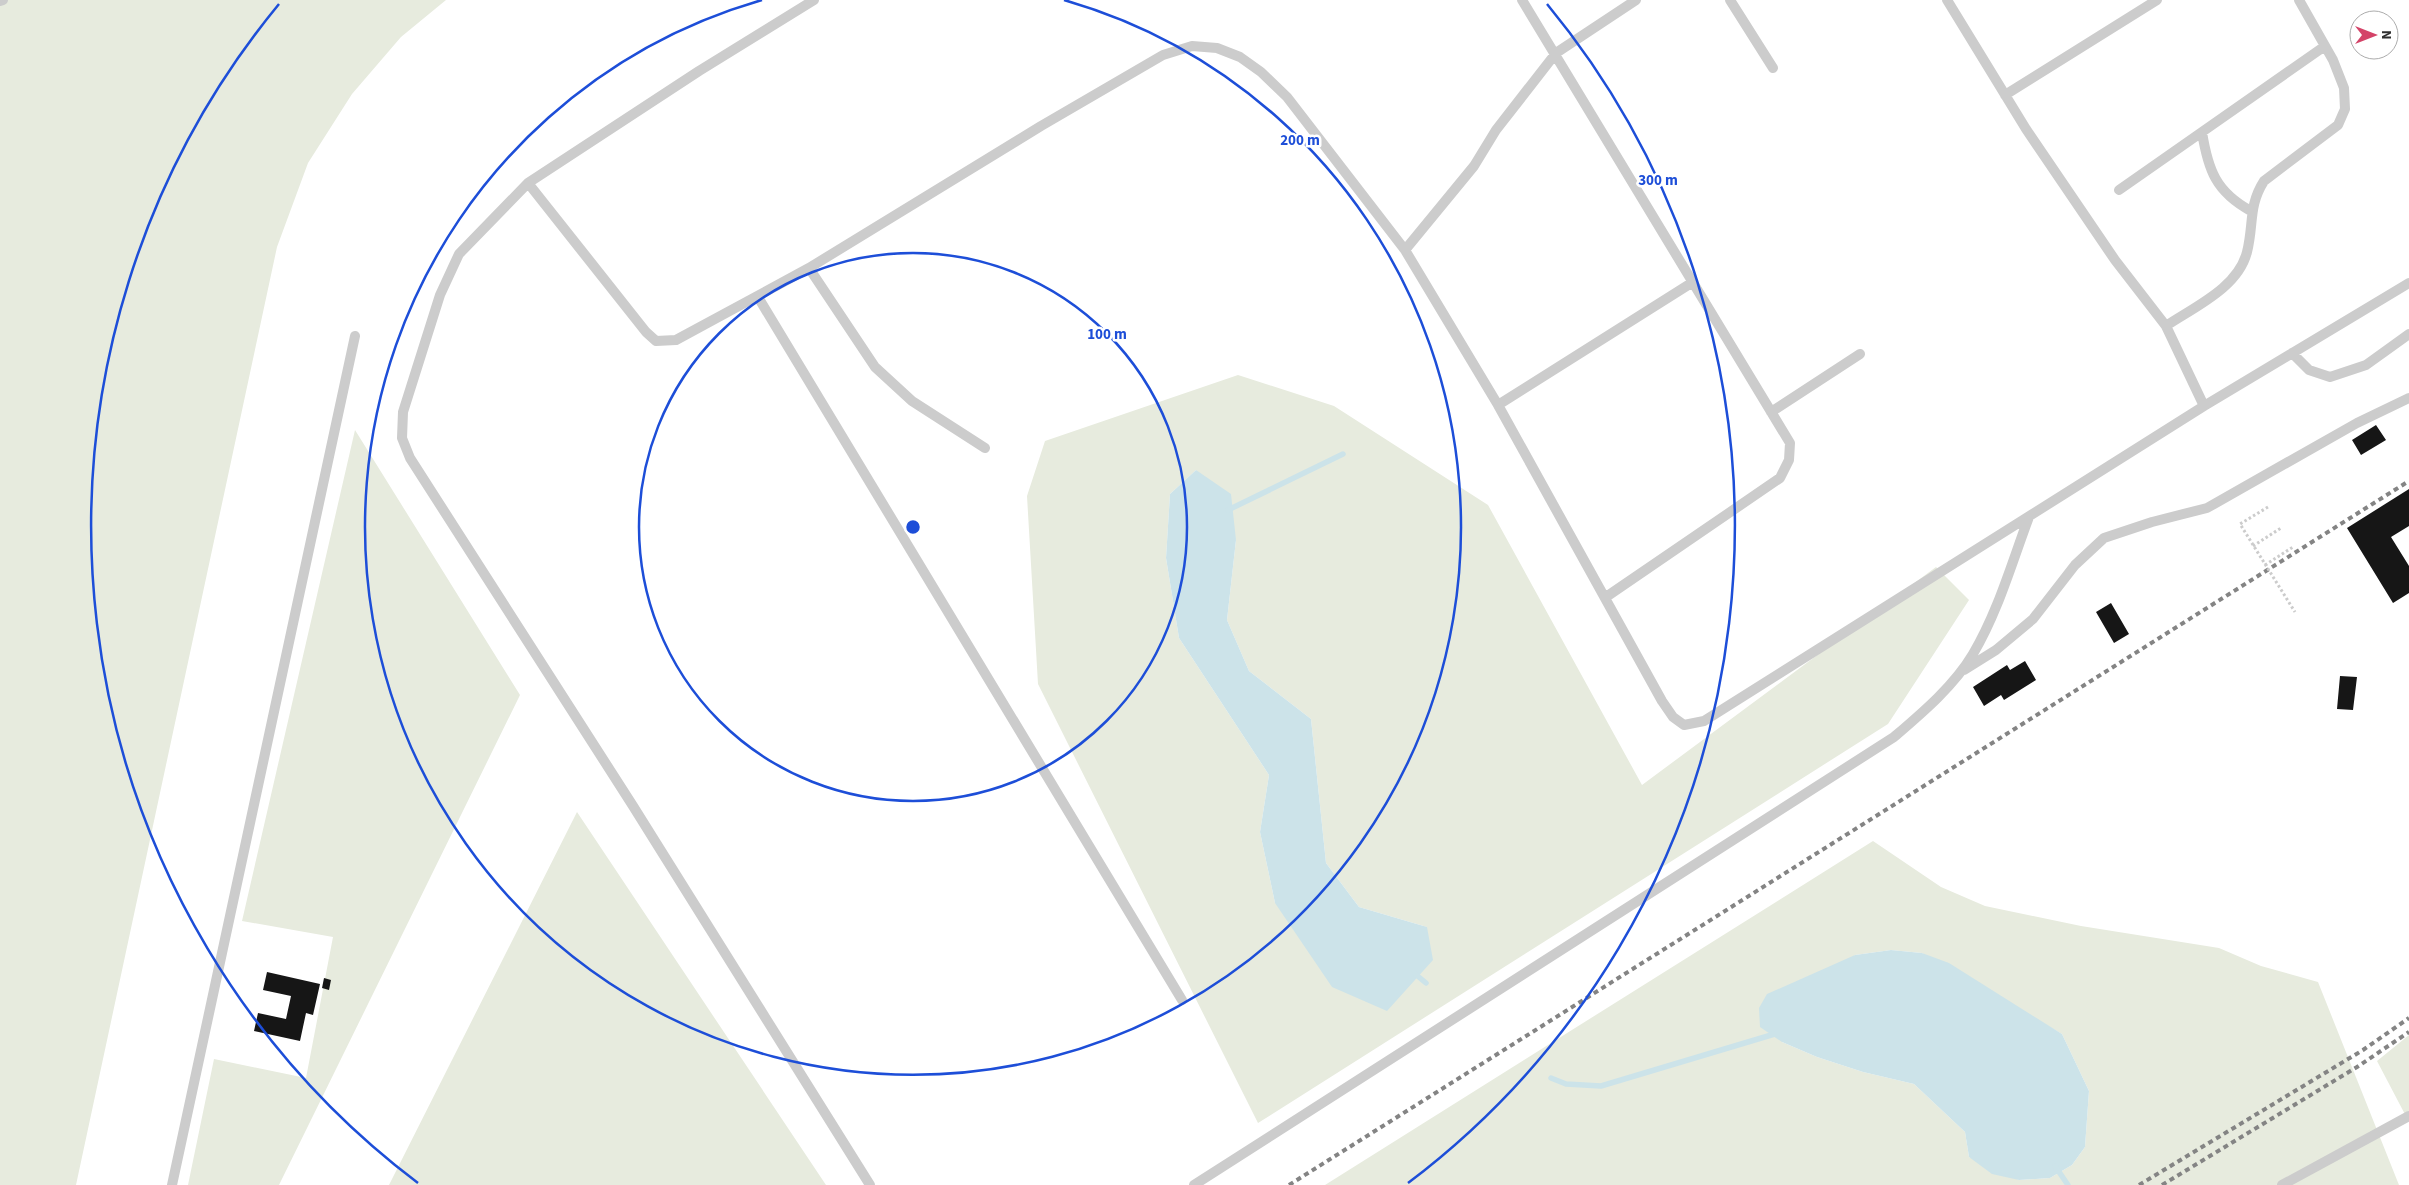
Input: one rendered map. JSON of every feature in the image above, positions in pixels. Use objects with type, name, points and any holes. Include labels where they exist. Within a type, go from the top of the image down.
[{"type":"lane","points":[[814,0],[699,71],[528,183],[459,254],[440,295],[411,380],[403,412],[402,438],[410,458],[633,806],[870,1185]]},
{"type":"lane","points":[[1522,0],[1556,53],[1790,444],[1789,460],[1780,478],[1606,598]]},
{"type":"lane","points":[[1404,250],[1474,166],[1502,122],[1556,53],[1636,0]]},
{"type":"lane","points":[[1730,0],[1773,68]]},
{"type":"lane","points":[[1947,0],[2005,95],[2115,260],[2166,326],[2204,406]]},
{"type":"lane","points":[[2005,95],[2157,0]]},
{"type":"lane","points":[[2166,326],[2233,279],[2247,254],[2251,211],[2256,194],[2264,181],[2338,125],[2345,109],[2344,88],[2325,46],[2299,0]]},
{"type":"lane","points":[[528,183],[646,332],[656,341],[676,340],[809,268],[1033,131],[1163,55],[1192,46],[1217,48],[1240,56],[1288,97],[1404,250],[1498,404],[1650,680],[1673,717],[1684,724],[1704,721],[2204,406],[2409,283]]},
{"type":"lane","points":[[2119,190],[2325,46]]},
{"type":"lane","points":[[2202,132],[2206,158],[2213,176],[2234,202],[2251,211]]},
{"type":"lane","points":[[809,268],[875,367],[912,400],[985,448]]},
{"type":"lane","points":[[1498,404],[1693,282]]},
{"type":"lane","points":[[758,297],[1182,1000]]},
{"type":"lane","points":[[2292,353],[2309,370],[2330,377],[2366,365],[2409,334]]},
{"type":"lane","points":[[172,1185],[355,336]]},
{"type":"lane","points":[[1771,412],[1860,354]]},
{"type":"lane","points":[[1959,673],[1996,650],[2027,625],[2075,565],[2104,538],[2122,531],[2207,508],[2221,502],[2356,423],[2409,398]]},
{"type":"lane","points":[[1194,1185],[1894,736],[1927,708],[1972,656],[1986,628],[2029,517]]},
{"type":"lane","points":[[2282,1185],[2409,1116]]},
{"type":"path","points":[[2268,507],[2240,524],[2295,612]]},
{"type":"path","points":[[2253,546],[2281,528]]},
{"type":"path","points":[[2265,565],[2293,547]]},
{"type":"shaded area","points":[[0,0],[446,0],[401,37],[352,94],[308,163],[277,247],[76,1185],[0,1185]]},
{"type":"shaded area","points":[[1238,375],[1334,406],[1488,505],[1642,785],[1936,567],[1969,600],[1888,724],[1258,1123],[1038,684],[1027,496],[1045,441]],"holes":[[[1196,470],[1236,540],[1227,620],[1249,671],[1311,719],[1326,863],[1359,907],[1427,927],[1275,903],[1260,832],[1269,775],[1179,638],[1166,558],[1170,494]]]},
{"type":"shaded area","points":[[355,430],[520,695],[279,1185],[188,1185],[214,1059],[306,1078],[333,937],[242,921]]},
{"type":"shaded area","points":[[577,812],[826,1185],[389,1185]]},
{"type":"shaded area","points":[[1873,841],[1941,887],[1985,906],[2081,926],[2219,948],[2261,966],[2318,982],[2399,1185],[1325,1185]],"holes":[[[1891,950],[1922,953],[2062,1034],[2089,1091],[2085,1147],[2072,1165],[2050,1178],[2019,1180],[1969,1157],[1965,1132],[1914,1084],[1863,1072],[1817,1057],[1782,1042],[1855,955]]]},
{"type":"shaded area","points":[[2409,1035],[2409,1122],[2377,1061]]},
{"type":"water","points":[[1196,470],[1231,494],[1236,540],[1227,620],[1249,671],[1311,719],[1326,863],[1359,907],[1427,927],[1433,960],[1387,1011],[1332,987],[1275,903],[1260,832],[1269,775],[1179,638],[1166,558],[1170,494]]},
{"type":"water","points":[[1891,950],[1922,953],[1949,963],[2062,1034],[2089,1091],[2085,1147],[2072,1165],[2050,1178],[2019,1180],[1992,1174],[1969,1157],[1965,1132],[1914,1084],[1863,1072],[1817,1057],[1782,1042],[1760,1027],[1759,1008],[1767,994],[1855,955]]},
{"type":"building","points":[[2376,425],[2386,440],[2361,455],[2352,440]]},
{"type":"building","points":[[2409,489],[2409,526],[2391,537],[2409,566],[2409,593],[2393,603],[2347,528]]},
{"type":"building","points":[[2111,603],[2129,634],[2114,643],[2096,612]]},
{"type":"building","points":[[2025,661],[2036,680],[2004,700],[2001,695],[1984,706],[1973,687],[2007,665],[2010,670]]},
{"type":"building","points":[[2340,676],[2357,677],[2353,710],[2337,709]]},
{"type":"building","points":[[267,972],[320,984],[313,1015],[306,1013],[300,1041],[254,1031],[258,1013],[286,1019],[291,996],[263,990]]},
{"type":"building","points":[[324,978],[331,980],[329,990],[322,988]]},
{"type":"waterway","points":[[1228,510],[1343,454]]},
{"type":"waterway","points":[[1414,973],[1426,983]]},
{"type":"waterway","points":[[1551,1078],[1566,1084],[1601,1086],[1778,1033]]},
{"type":"waterway","points":[[2055,1166],[2068,1185]]},
{"type":"railway","points":[[1289,1185],[2409,481]]},
{"type":"railway","points":[[2139,1185],[2363,1050],[2409,1018]]},
{"type":"railway","points":[[2162,1185],[2357,1067],[2409,1032]]}]
